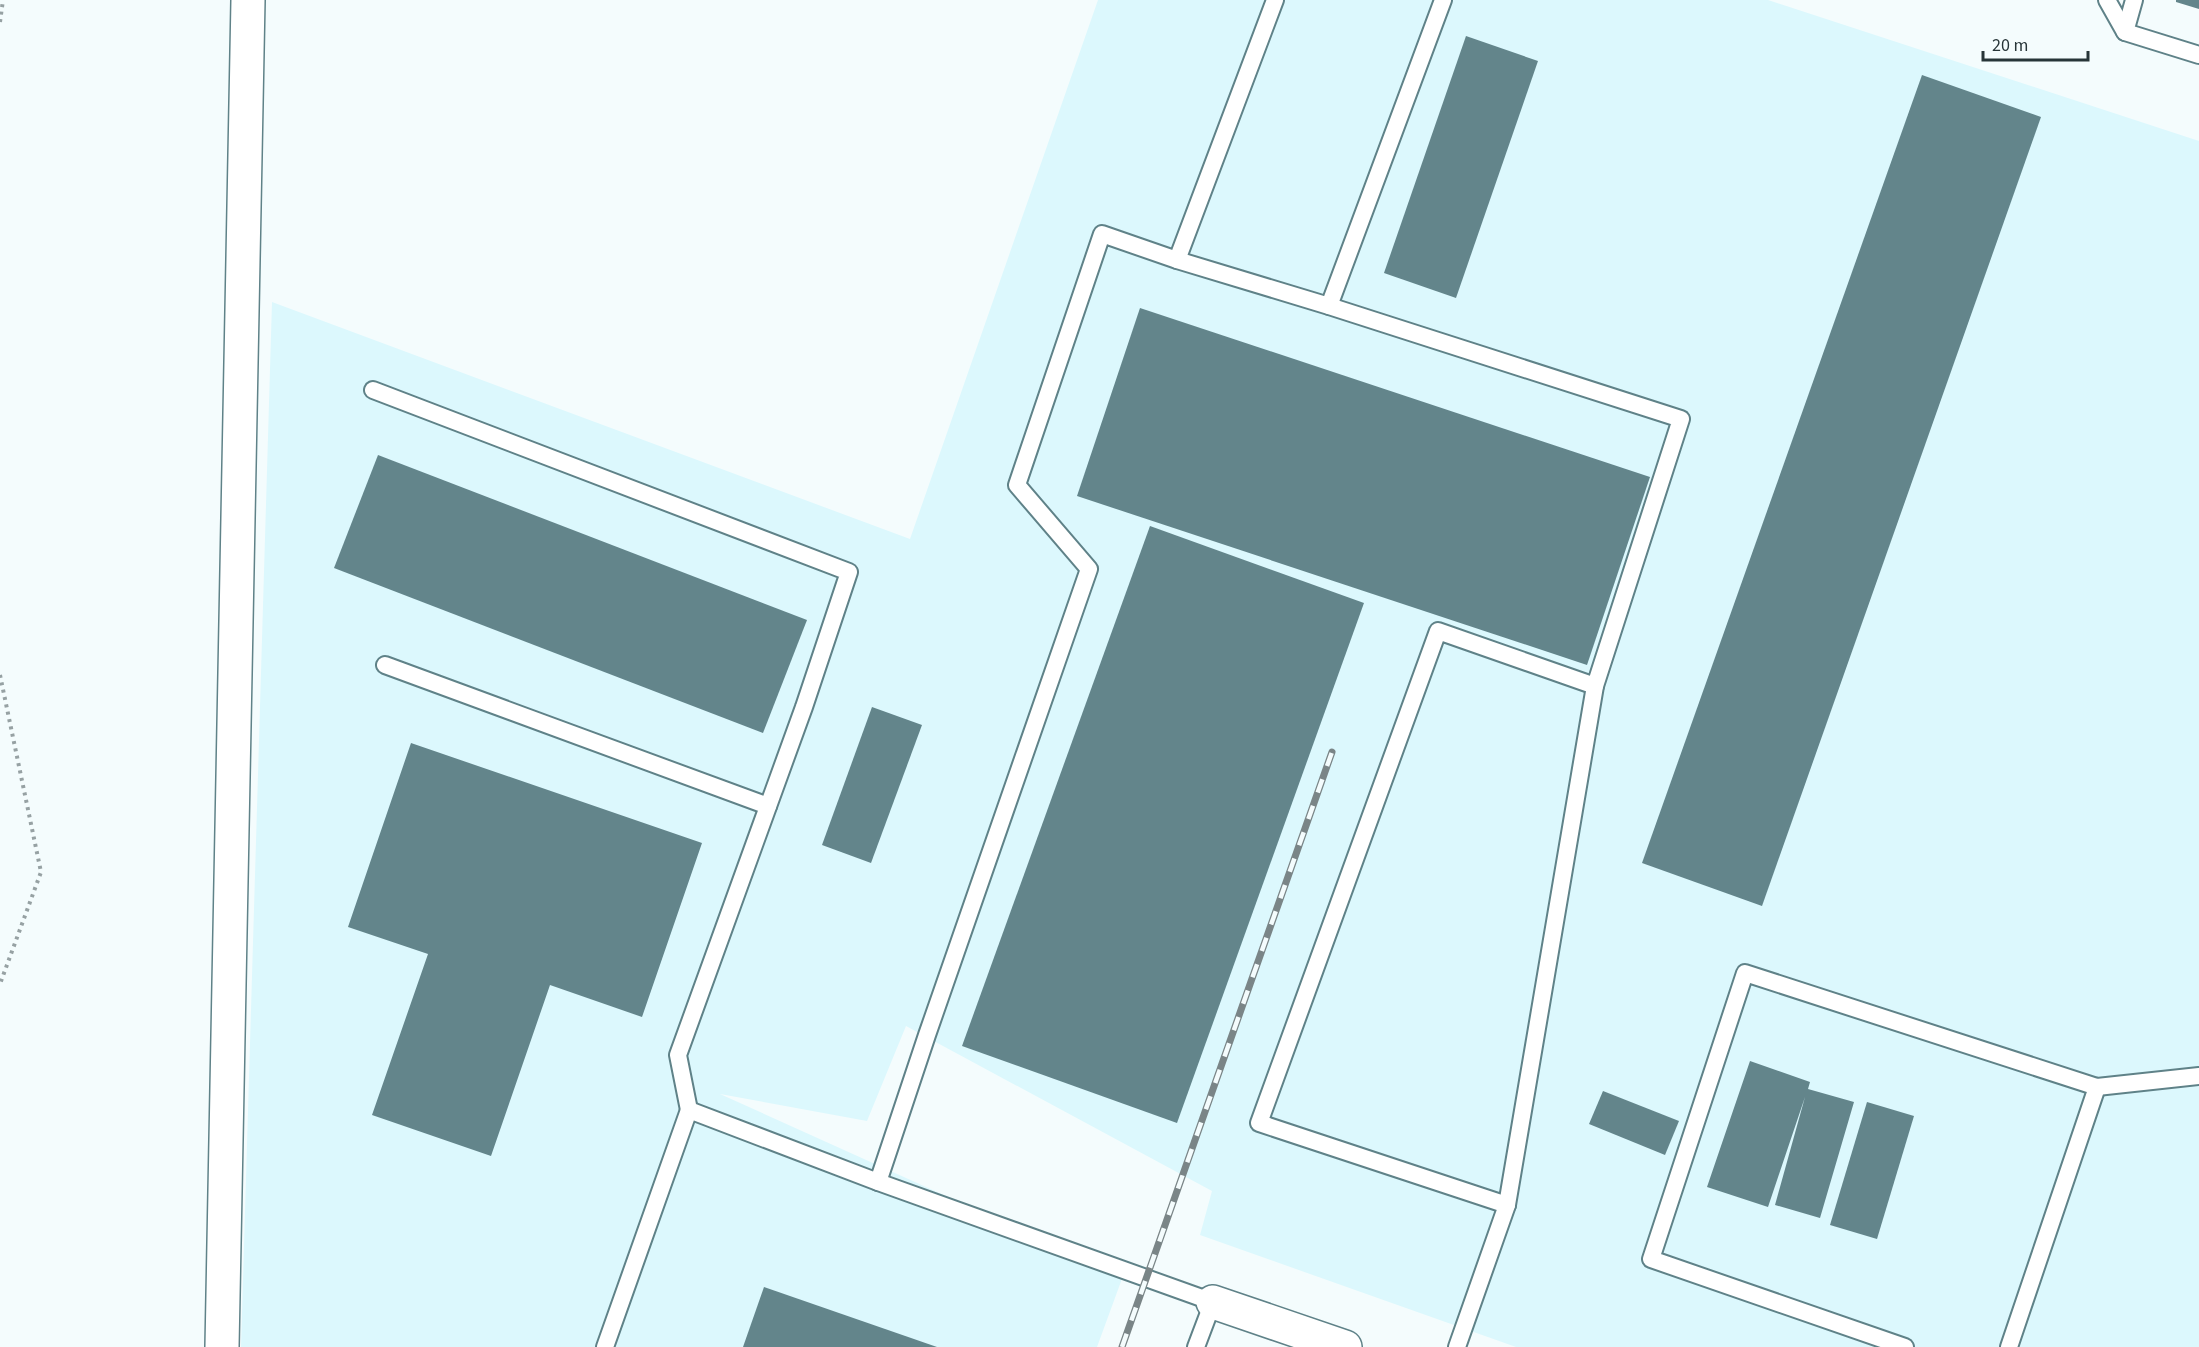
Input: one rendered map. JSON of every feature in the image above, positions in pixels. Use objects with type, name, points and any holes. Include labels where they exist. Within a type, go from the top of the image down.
[{"type":"street","points":[[222,1347],[248,0]]},
{"type":"street","points":[[1213,1302],[1345,1347]]},
{"type":"lane","points":[[1177,260],[1275,0]]},
{"type":"lane","points":[[1329,306],[1443,0]]},
{"type":"lane","points":[[2106,0],[2125,32],[2199,55]]},
{"type":"lane","points":[[2125,32],[2134,0]]},
{"type":"lane","points":[[878,1182],[1089,569],[1017,485],[1102,234],[1177,260],[1681,418],[1595,686],[1507,1205],[1457,1347]]},
{"type":"lane","points":[[373,390],[849,572],[678,1055],[689,1110],[605,1347]]},
{"type":"lane","points":[[1507,1205],[1259,1123],[1438,631],[1595,686]]},
{"type":"lane","points":[[385,665],[768,806]]},
{"type":"lane","points":[[1905,1347],[1651,1259],[1745,973],[2097,1087],[2199,1076]]},
{"type":"lane","points":[[2009,1347],[2097,1087]]},
{"type":"lane","points":[[689,1110],[878,1182],[1213,1302],[1196,1347]]},
{"type":"path","points":[[0,22],[3,0]]},
{"type":"path","points":[[0,675],[41,872],[0,984]]},
{"type":"shaded area","points":[[1098,0],[1768,0],[2199,141],[2199,1347],[1516,1347],[1200,1235],[1212,1191],[906,1026],[867,1121],[720,1094],[1123,1276],[1097,1347],[241,1347],[272,302],[910,539]]},
{"type":"building","points":[[2176,0],[2199,0],[2199,9],[2176,2]]},
{"type":"building","points":[[1466,36],[1538,61],[1456,298],[1384,273]]},
{"type":"building","points":[[1922,75],[2041,117],[1762,906],[1642,863]]},
{"type":"building","points":[[1140,308],[1650,477],[1587,665],[1077,496]]},
{"type":"building","points":[[378,455],[807,620],[763,733],[334,568]]},
{"type":"building","points":[[1150,526],[1364,603],[1177,1123],[962,1046]]},
{"type":"building","points":[[872,707],[922,725],[871,863],[822,845]]},
{"type":"building","points":[[411,743],[702,843],[642,1017],[550,985],[491,1156],[372,1115],[428,954],[348,927]]},
{"type":"building","points":[[1750,1061],[1810,1082],[1808,1089],[1854,1102],[1820,1218],[1775,1205],[1805,1097],[1768,1207],[1707,1187]]},
{"type":"building","points":[[1603,1091],[1679,1121],[1665,1155],[1589,1124]]},
{"type":"building","points":[[1867,1102],[1914,1116],[1877,1239],[1830,1225]]},
{"type":"building","points":[[764,1287],[937,1347],[743,1347]]},
{"type":"railway","points":[[1122,1347],[1332,752]]}]
